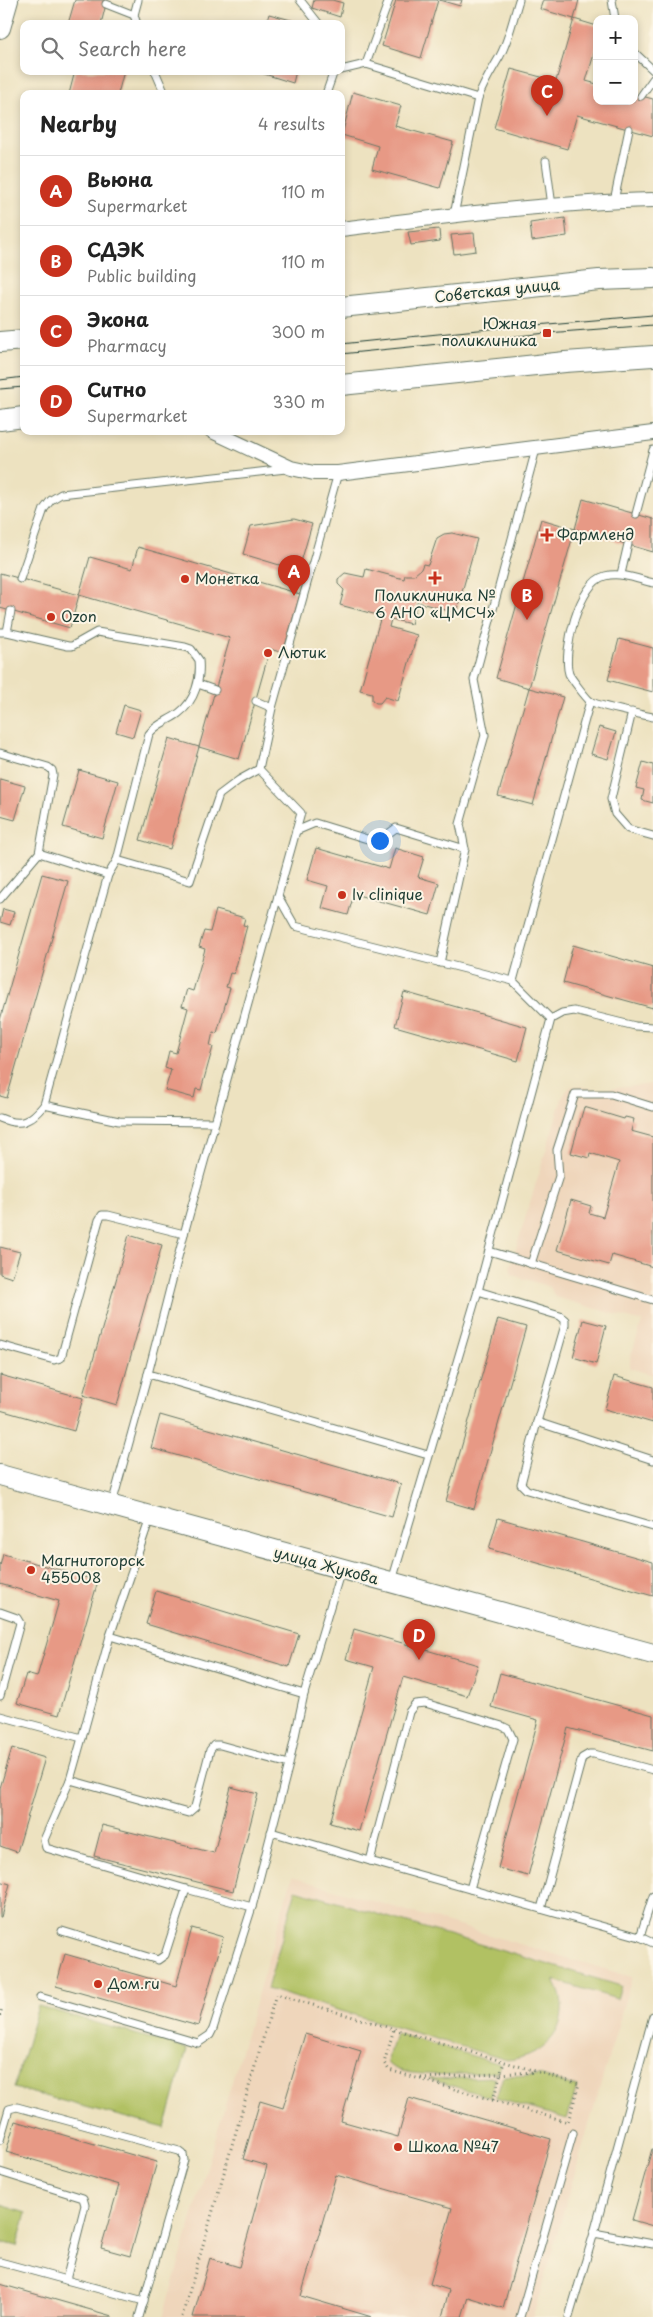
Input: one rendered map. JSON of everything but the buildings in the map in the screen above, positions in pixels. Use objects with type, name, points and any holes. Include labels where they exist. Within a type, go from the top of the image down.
[{"type":"street","points":[[0,28],[8,0]]},
{"type":"street","points":[[345,229],[454,215],[614,201],[653,200]]},
{"type":"street","name":"Советская улица","points":[[345,307],[599,280],[653,278]]},
{"type":"street","points":[[0,342],[20,340]]},
{"type":"street","points":[[345,385],[565,362],[653,356]]},
{"type":"street","points":[[0,420],[20,418]]},
{"type":"street","points":[[221,435],[291,468],[314,473],[338,473],[653,433]]},
{"type":"street","name":"улица Жукова","points":[[0,1477],[653,1654]]},
{"type":"lane","points":[[136,20],[134,15],[138,0]]},
{"type":"lane","points":[[300,0],[315,20]]},
{"type":"lane","points":[[366,64],[389,0]]},
{"type":"lane","points":[[454,215],[478,98],[484,82],[508,38],[519,0]]},
{"type":"lane","points":[[612,0],[614,15]]},
{"type":"lane","points":[[106,4],[134,15]]},
{"type":"lane","points":[[638,56],[653,70]]},
{"type":"lane","points":[[345,69],[366,64],[478,98]]},
{"type":"lane","points":[[157,75],[163,90]]},
{"type":"lane","points":[[327,90],[333,75]]},
{"type":"lane","points":[[641,96],[653,79]]},
{"type":"lane","points":[[614,201],[628,129]]},
{"type":"lane","points":[[546,161],[552,206]]},
{"type":"lane","points":[[440,963],[465,849],[460,824],[485,735],[474,680],[536,449]]},
{"type":"lane","points":[[636,514],[653,450]]},
{"type":"lane","points":[[20,578],[44,508],[51,500],[61,494],[291,468]]},
{"type":"lane","points":[[117,860],[190,882],[219,795],[239,780],[259,769],[272,708],[338,473]]},
{"type":"lane","points":[[620,574],[628,544]]},
{"type":"lane","points":[[653,583],[620,574],[603,576],[590,586],[582,599],[567,645],[569,675],[590,701],[653,717]]},
{"type":"lane","points":[[0,1118],[16,1124],[25,1122],[35,1117],[44,1105],[108,875],[117,860],[149,734],[155,726],[179,713],[190,702],[198,684],[199,660],[191,649],[185,647],[97,632],[68,646],[4,632],[11,611]]},
{"type":"lane","points":[[198,684],[215,690]]},
{"type":"lane","points":[[256,701],[272,708]]},
{"type":"lane","points":[[512,981],[590,701]]},
{"type":"lane","points":[[632,712],[611,799],[615,814],[628,829],[653,836]]},
{"type":"lane","points":[[0,753],[48,767],[53,772],[39,853],[0,898]]},
{"type":"lane","points":[[111,1507],[214,1122],[301,813],[259,769]]},
{"type":"lane","points":[[296,831],[315,822],[377,842],[396,828],[465,849]]},
{"type":"lane","points":[[39,853],[108,875]]},
{"type":"lane","points":[[278,896],[295,926],[512,981],[551,1019]]},
{"type":"lane","points":[[391,1583],[478,1291],[551,1019],[562,1013],[574,1011],[635,1026],[653,1027]]},
{"type":"lane","points":[[531,1264],[559,1176],[557,1150],[575,1094],[611,1094],[653,1107]]},
{"type":"lane","points":[[44,1105],[120,1121],[214,1122]]},
{"type":"lane","points":[[0,1345],[54,1360],[61,1358],[99,1220],[102,1216],[108,1215],[184,1234]]},
{"type":"lane","points":[[489,1251],[653,1300]]},
{"type":"lane","points":[[478,1291],[560,1316],[565,1320],[536,1422],[522,1481],[524,1489],[653,1527]]},
{"type":"lane","points":[[148,1374],[428,1455]]},
{"type":"lane","points":[[536,1422],[653,1460]]},
{"type":"lane","points":[[150,1518],[110,1636],[70,1780],[44,1840],[46,1848],[252,1907]]},
{"type":"lane","points":[[40,1997],[198,2043],[210,2035],[252,1907],[289,1764],[304,1694],[340,1570]]},
{"type":"lane","points":[[0,1612],[17,1618],[20,1623],[0,1696]]},
{"type":"lane","points":[[110,1636],[304,1694]]},
{"type":"lane","points":[[370,1861],[409,1712],[415,1704],[425,1703],[502,1726],[508,1729],[513,1739],[470,1889]]},
{"type":"lane","points":[[0,1716],[82,1738]]},
{"type":"lane","points":[[70,1780],[188,1813],[195,1807],[210,1750],[214,1745],[289,1764]]},
{"type":"lane","points":[[541,1909],[582,1758],[594,1754],[653,1770]]},
{"type":"lane","points":[[271,1832],[640,1937],[653,1943]]},
{"type":"lane","points":[[62,1930],[155,1959],[161,1959],[165,1955],[186,1889]]},
{"type":"lane","points":[[640,1937],[653,1896]]},
{"type":"lane","points":[[569,2317],[594,2233],[653,2016]]},
{"type":"lane","points":[[0,2140],[9,2109],[17,2107],[181,2152],[184,2160],[139,2317]]},
{"type":"lane","points":[[520,2317],[573,2133]]},
{"type":"lane","points":[[0,2172],[80,2196],[84,2200],[85,2205],[66,2280]]},
{"type":"lane","points":[[594,2233],[653,2244]]},
{"type":"lane","points":[[0,2262],[144,2301]]},
{"type":"path","points":[[182,2317],[276,1994],[394,2029],[504,2062],[579,2084],[568,2122],[386,2067],[385,2057],[394,2029]]},
{"type":"path","points":[[0,2016],[2,2007]]},
{"type":"path","points":[[493,2100],[504,2062]]},
{"type":"path","points":[[418,2078],[538,2072]]},
{"type":"shaded area","points":[[653,1084],[653,1375],[630,1368],[630,1359],[642,1322],[555,1297],[550,1287],[512,1275],[510,1268],[562,1098],[566,1092],[570,1087],[577,1086],[599,1090]]},
{"type":"shaded area","name":"Школа №47","points":[[292,1877],[632,1977],[533,2317],[163,2317]]},
{"type":"green space","points":[[296,1890],[621,1986],[617,1999],[554,1980],[560,1996],[562,2011],[556,2033],[540,2049],[519,2058],[507,2060],[267,1989]]},
{"type":"green space","points":[[38,2006],[187,2049],[165,2128],[14,2088]]},
{"type":"green space","points":[[395,2033],[500,2064],[498,2072],[421,2074],[393,2068],[387,2062]]},
{"type":"green space","points":[[539,2075],[577,2087],[567,2119],[496,2098],[503,2076]]},
{"type":"green space","points":[[496,2077],[490,2097],[429,2079]]},
{"type":"green space","points":[[0,2205],[26,2213],[17,2246],[0,2242]]},
{"type":"tram line","points":[[345,344],[653,315]]},
{"type":"tram line","points":[[345,354],[547,333],[653,325]]},
{"type":"tram line","points":[[0,380],[20,378]]},
{"type":"tram line","points":[[0,389],[20,387]]},
{"type":"place","name":"Экона","points":[[547,116]]},
{"type":"place","name":"Южная поликлиника","points":[[547,333]]},
{"type":"place","name":"Фармленд","points":[[547,535]]},
{"type":"place","name":"Поликлиника № 6 АНО «ЦМСЧ»","points":[[435,578]]},
{"type":"place","name":"Монетка","points":[[185,579]]},
{"type":"place","name":"Вьюна","points":[[294,596]]},
{"type":"place","name":"Ozon","points":[[51,617]]},
{"type":"place","name":"СДЭК","points":[[527,620]]},
{"type":"place","name":"Лютик","points":[[268,653]]},
{"type":"place","name":"Iv clinique","points":[[342,895]]},
{"type":"place","name":"Магнитогорск 455008","points":[[31,1570]]},
{"type":"place","name":"Ситно","points":[[419,1660]]},
{"type":"place","name":"Дом.ru","points":[[98,1984]]},
{"type":"place","name":"Школа №47","points":[[398,2147]]}]
